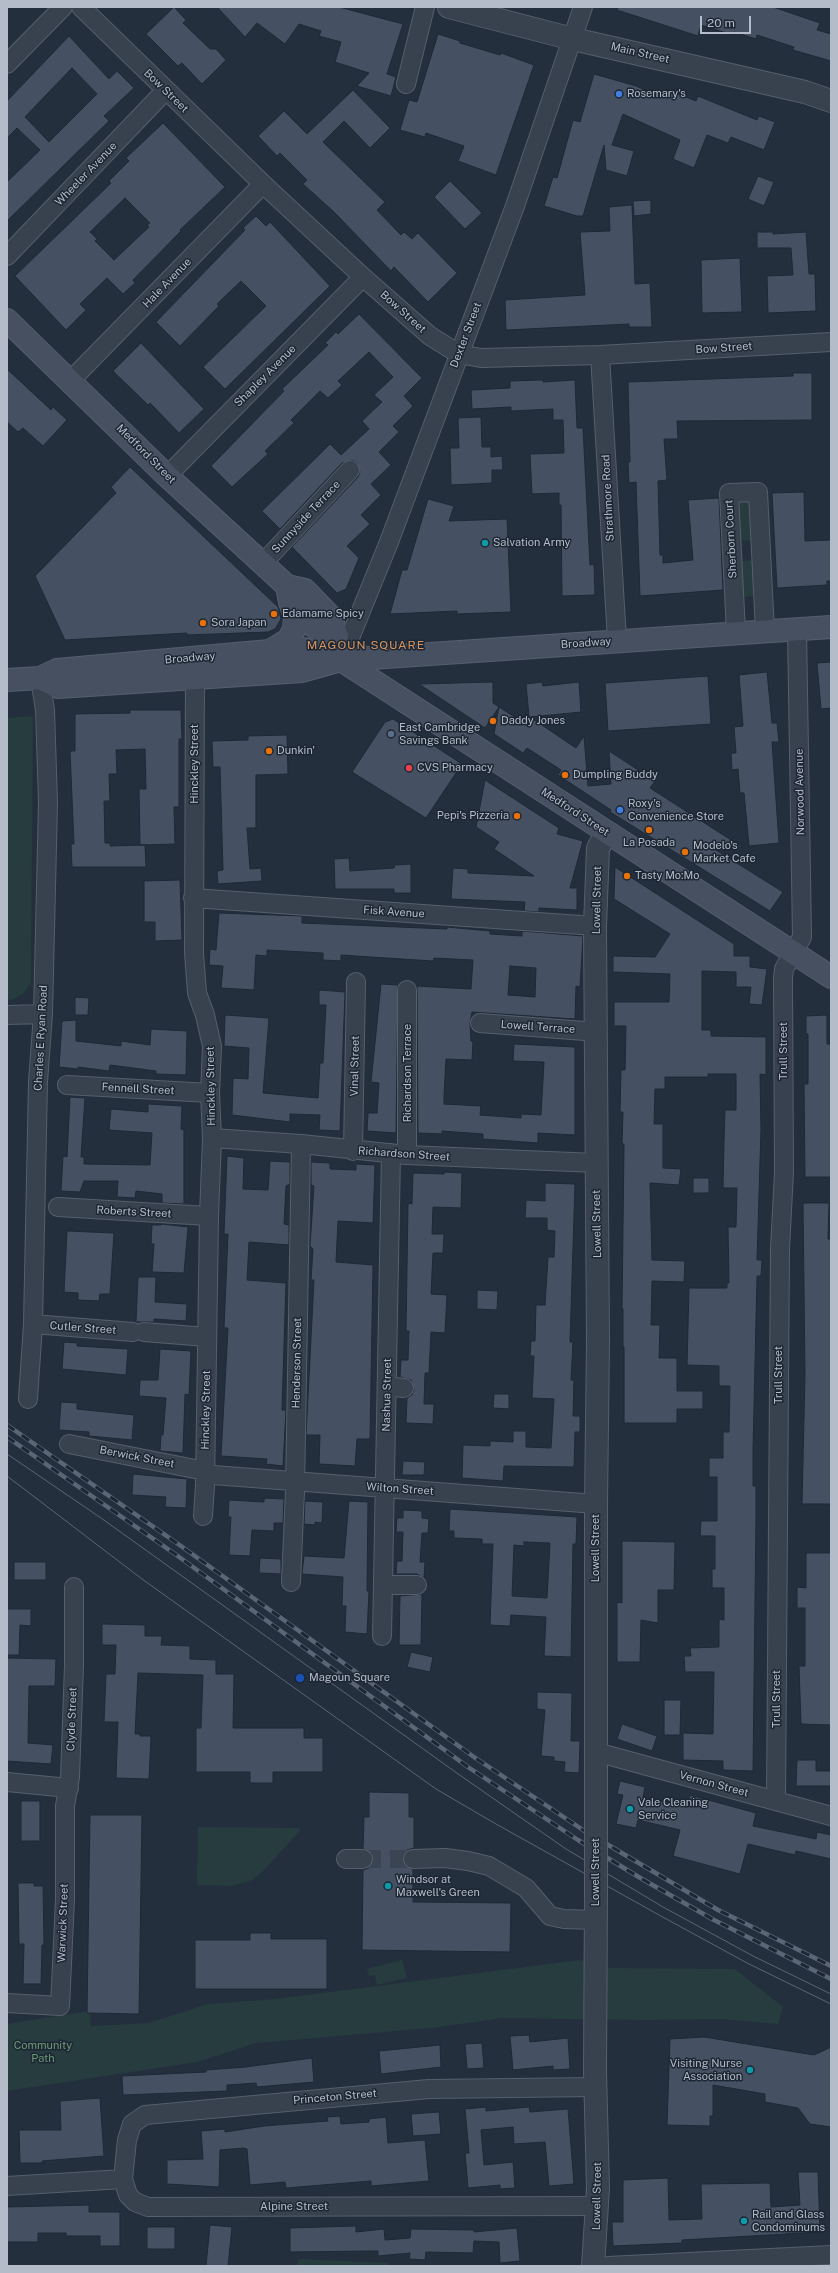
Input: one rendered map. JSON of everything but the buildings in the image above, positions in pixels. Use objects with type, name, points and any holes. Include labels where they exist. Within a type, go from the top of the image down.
[{"type":"main road","name":"Medford Street","points":[[7,320],[71,380],[167,476],[263,563],[288,594],[304,590],[332,618],[341,660],[831,977]]},
{"type":"main road","points":[[270,651],[288,640],[294,630],[295,617],[288,594]]},
{"type":"main road","name":"Broadway","points":[[195,668],[302,671],[341,660],[617,640],[831,627]]},
{"type":"main road","name":"Broadway","points":[[40,678],[58,687],[195,668],[270,651],[303,650],[341,660]]},
{"type":"main road","points":[[7,680],[40,678]]},
{"type":"street","points":[[7,64],[64,7]]},
{"type":"street","name":"Bow Street","points":[[81,7],[263,184],[363,277],[430,336],[459,354],[481,358],[600,355],[831,342]]},
{"type":"street","points":[[406,84],[425,7]]},
{"type":"street","name":"Main Street","points":[[449,7],[573,39],[805,92],[831,101]]},
{"type":"street","name":"Dexter Street","points":[[341,660],[389,542],[515,206],[583,7]]},
{"type":"street","name":"Wheeler Avenue","points":[[7,256],[166,91]]},
{"type":"street","name":"Hale Avenue","points":[[71,380],[263,184]]},
{"type":"street","name":"Shapley Avenue","points":[[167,476],[363,277]]},
{"type":"street","name":"Strathmore Road","points":[[600,355],[617,640]]},
{"type":"street","name":"Sunnyside Terrace","points":[[263,563],[350,470]]},
{"type":"street","name":"Sherborn Court","points":[[736,632],[729,493],[758,492],[765,631]]},
{"type":"street","name":"Norwood Avenue","points":[[794,953],[802,937],[797,629]]},
{"type":"street","name":"Hinckley Street","points":[[195,668],[193,898],[197,993],[205,1016],[212,1046],[210,1093],[212,1138],[203,1516]]},
{"type":"street","name":"Charles E Ryan Road","points":[[28,1399],[33,1324],[38,1082],[43,1014],[48,803],[45,710],[40,678]]},
{"type":"street","name":"Lowell Street","points":[[593,2266],[598,2206],[596,2087],[596,1504],[598,1342],[596,926],[598,848],[607,833]]},
{"type":"street","name":"Fisk Avenue","points":[[193,898],[596,926]]},
{"type":"street","name":"Trull Street","points":[[776,1801],[780,1249],[784,1172],[783,978],[784,969],[794,953]]},
{"type":"street","name":"Vinal Street","points":[[353,1150],[356,982]]},
{"type":"street","name":"Richardson Terrace","points":[[399,1154],[407,990]]},
{"type":"street","points":[[7,1015],[43,1014]]},
{"type":"street","name":"Lowell Terrace","points":[[480,1023],[584,1030],[596,1029]]},
{"type":"street","name":"Fennell Street","points":[[67,1085],[210,1093]]},
{"type":"street","name":"Richardson Street","points":[[212,1138],[301,1144],[399,1154],[596,1163]]},
{"type":"street","name":"Henderson Street","points":[[291,1582],[295,1481],[301,1144]]},
{"type":"street","name":"Nashua Street","points":[[382,1636],[387,1386],[399,1154]]},
{"type":"street","name":"Roberts Street","points":[[58,1207],[209,1216]]},
{"type":"street","name":"Cutler Street","points":[[33,1324],[207,1337]]},
{"type":"street","points":[[387,1386],[404,1388]]},
{"type":"street","name":"Berwick Street","points":[[69,1444],[205,1471]]},
{"type":"street","name":"Wilton Street","points":[[205,1471],[213,1475],[596,1504]]},
{"type":"street","points":[[384,1586],[416,1585]]},
{"type":"street","name":"Clyde Street","points":[[69,1788],[74,1665],[74,1587]]},
{"type":"street","name":"Vernon Street","points":[[596,1752],[831,1816]]},
{"type":"street","points":[[7,1782],[69,1788]]},
{"type":"street","name":"Warwick Street","points":[[7,2002],[60,2006],[65,1899],[65,1806],[69,1788]]},
{"type":"street","points":[[414,1858],[445,1858],[489,1866],[526,1888],[550,1916],[564,1919],[596,1920]]},
{"type":"street","name":"Princeton Street","points":[[123,2179],[127,2140],[132,2124],[146,2115],[429,2089],[596,2087]]},
{"type":"street","points":[[7,2186],[123,2179]]},
{"type":"street","name":"Alpine Street","points":[[123,2179],[128,2195],[135,2202],[148,2207],[598,2206]]},
{"type":"street","points":[[608,2266],[831,2255]]},
{"type":"green space","points":[[753,498],[755,540],[736,541],[734,499]]},
{"type":"green space","points":[[756,560],[758,596],[740,597],[738,561]]},
{"type":"green space","points":[[33,716],[31,982],[24,993],[12,1000],[7,999],[7,718]]},
{"type":"green space","points":[[198,1827],[300,1828],[299,1832],[262,1872],[252,1880],[233,1886],[197,1885]]},
{"type":"green space","points":[[402,1960],[407,1978],[377,1985],[375,1975],[369,1976],[367,1969]]},
{"type":"green space","name":"Community Path","points":[[580,1960],[611,1968],[735,1969],[783,2007],[778,2024],[721,2019],[644,2020],[503,2018],[431,2028],[256,2043],[197,2062],[7,2091],[7,2024],[90,2011],[91,2026],[149,2023],[208,2004],[276,1999]]},
{"type":"green space","points":[[298,2259],[387,2263],[387,2266],[297,2266]]},
{"type":"tunnel","points":[[363,1859],[413,1859]]},
{"type":"tram line","points":[[7,1454],[101,1518],[461,1776],[566,1849],[663,1907],[753,1956],[831,1994]]},
{"type":"tram line","points":[[7,1476],[142,1579],[436,1789],[496,1824],[749,1964],[831,2004]]},
{"type":"railway","points":[[7,1425],[181,1546],[474,1757],[583,1830],[718,1910],[831,1966]]},
{"type":"railway","points":[[7,1437],[175,1554],[468,1767],[578,1840],[714,1920],[831,1979]]},
{"type":"place","name":"Rosemary's","points":[[619,94]]},
{"type":"place","name":"Salvation Army","points":[[485,543]]},
{"type":"place","name":"Edamame Spicy","points":[[274,614]]},
{"type":"place","name":"Sora Japan","points":[[203,623]]},
{"type":"place","name":"Daddy Jones","points":[[493,721]]},
{"type":"place","name":"East Cambridge Savings Bank","points":[[391,734]]},
{"type":"place","name":"Dunkin'","points":[[269,751]]},
{"type":"place","name":"CVS Pharmacy","points":[[409,768]]},
{"type":"place","name":"Dumpling Buddy","points":[[565,775]]},
{"type":"place","name":"Roxy's Convenience Store","points":[[620,810]]},
{"type":"place","name":"Pepi's Pizzeria","points":[[517,816]]},
{"type":"place","name":"La Posada","points":[[649,830]]},
{"type":"place","name":"Modelo's Market Cafe","points":[[685,852]]},
{"type":"place","name":"Tasty Mo:Mo","points":[[627,876]]},
{"type":"place","name":"Magoun Square","points":[[300,1678]]},
{"type":"place","name":"Vale Cleaning Service","points":[[630,1809]]},
{"type":"place","name":"Windsor at Maxwell's Green","points":[[388,1886]]},
{"type":"place","name":"Visiting Nurse Association","points":[[750,2070]]},
{"type":"place","name":"Rail and Glass Condominums","points":[[744,2221]]},
{"type":"district","name":"MAGOUN SQUARE","points":[[366,645]]}]
